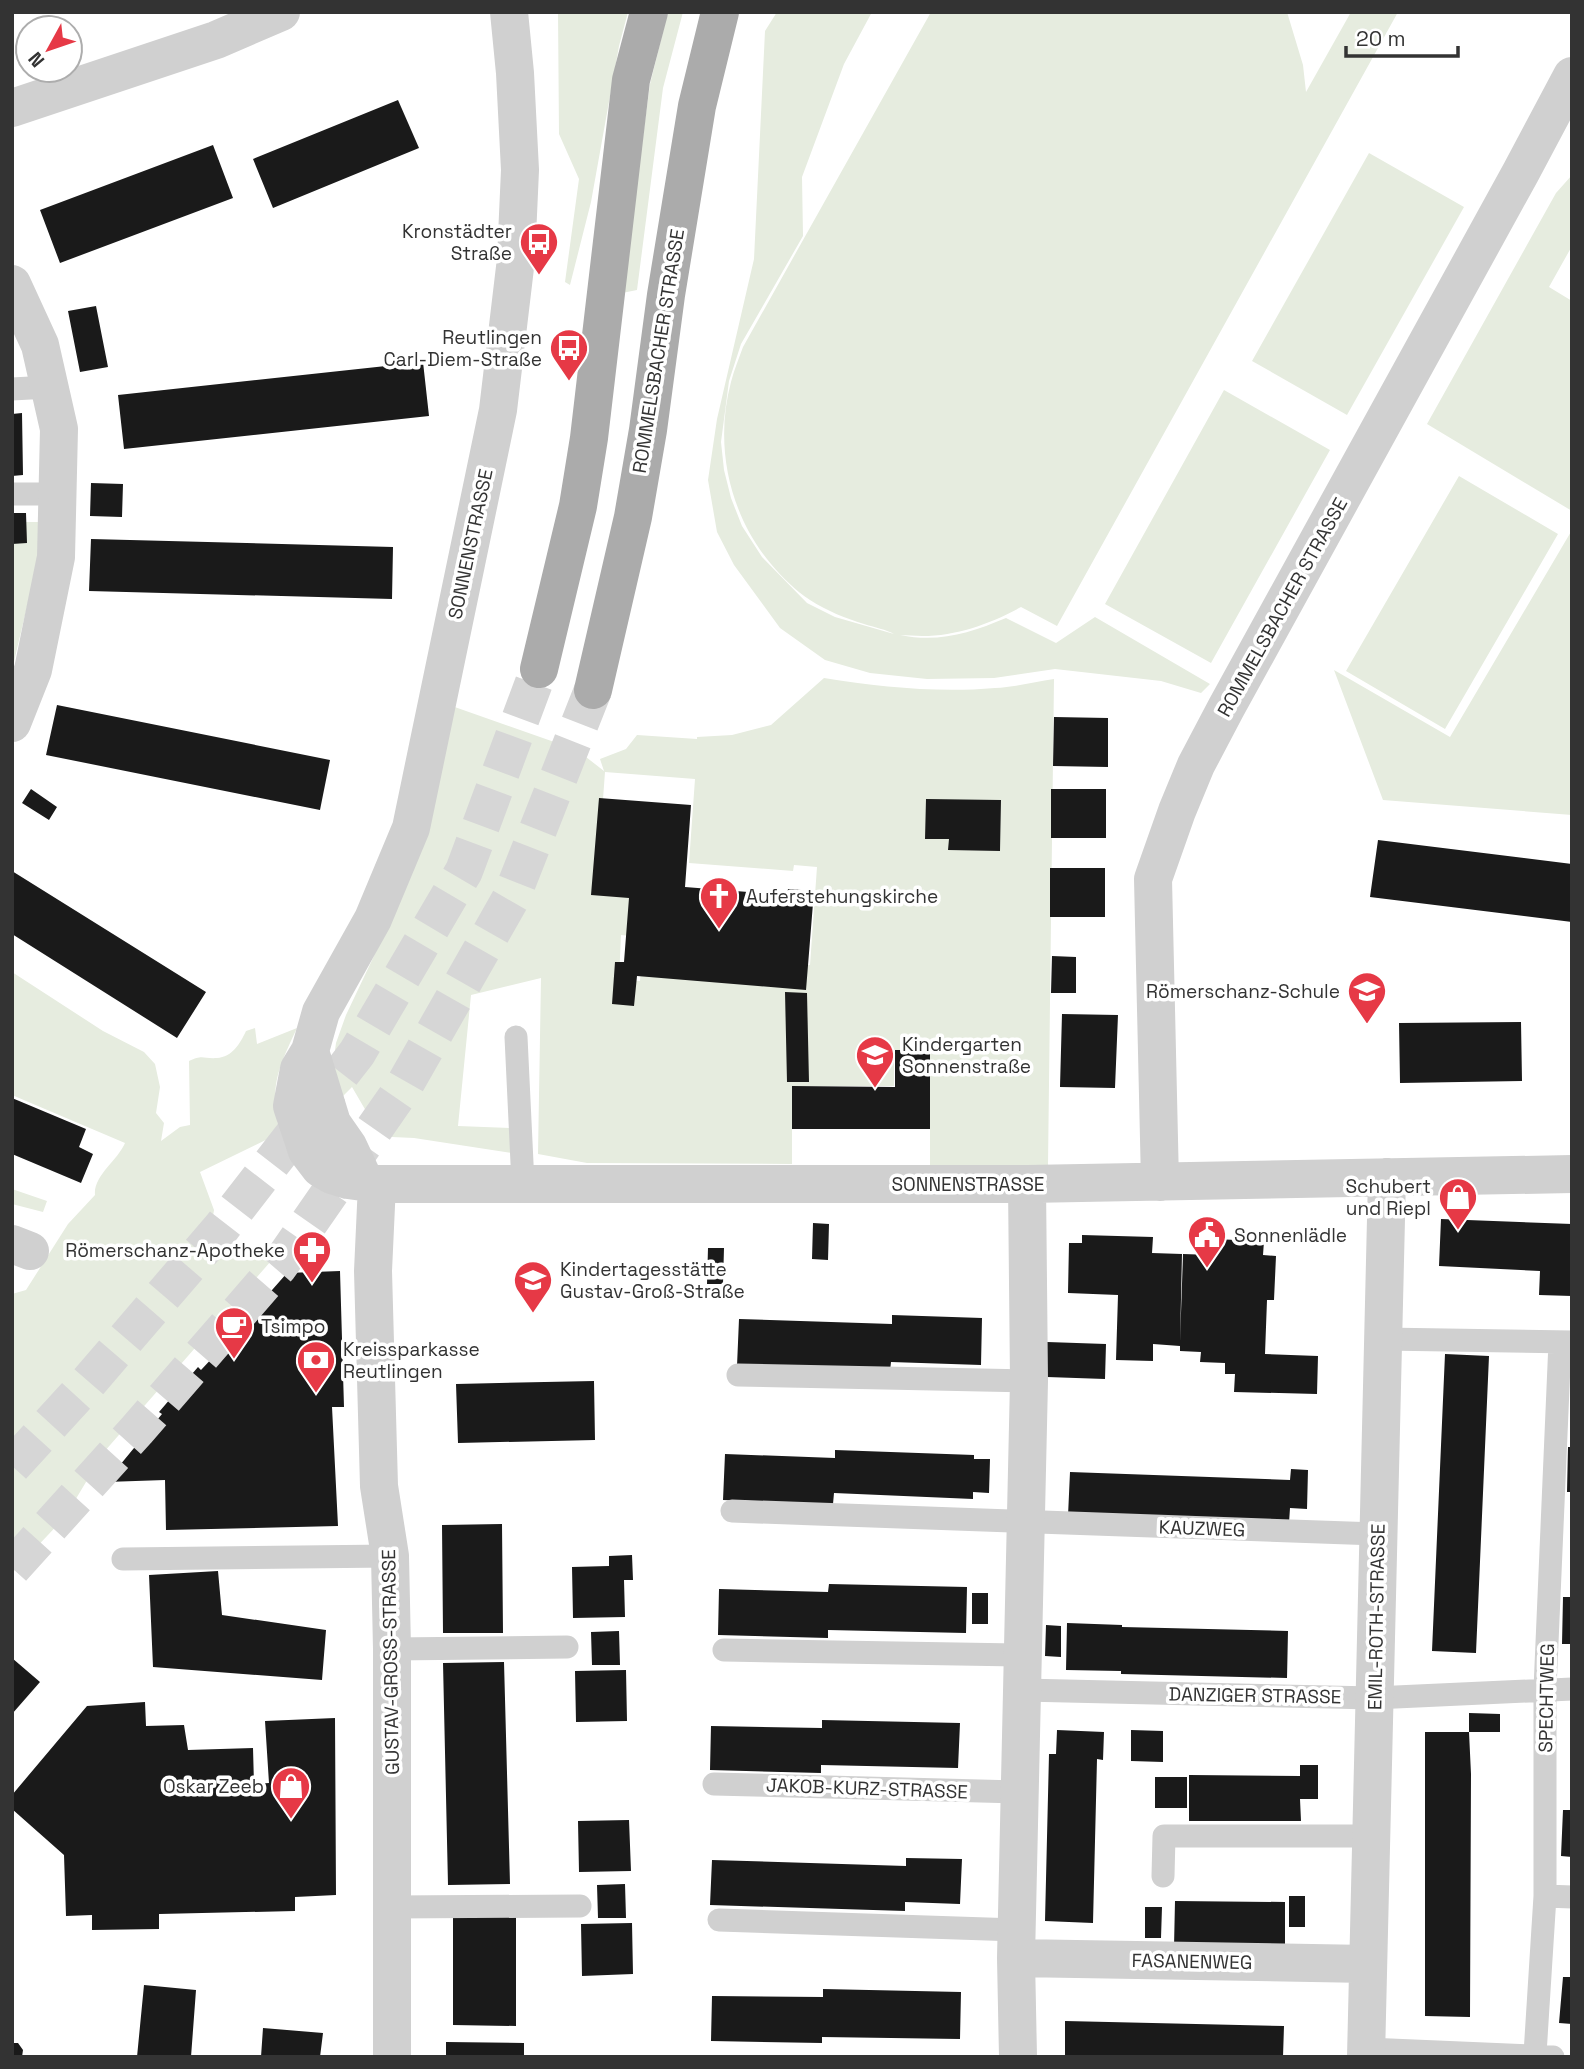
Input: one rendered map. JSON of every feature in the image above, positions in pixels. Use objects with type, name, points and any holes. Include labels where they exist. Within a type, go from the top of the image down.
[{"type":"main road","points":[[539,669],[585,466],[619,199],[631,80],[649,12]]},
{"type":"main road","name":"ROMMELSBACHER STRASSE","points":[[593,690],[633,517],[697,106],[720,12]]},
{"type":"street","points":[[12,108],[217,26],[281,12]]},
{"type":"street","name":"SONNENSTRASSE","points":[[509,12],[520,170],[516,259],[498,410],[411,828],[373,919],[321,1012],[310,1051],[332,1123],[371,1183],[1027,1184],[1572,1174]]},
{"type":"street","name":"ROMMELSBACHER STRASSE","points":[[1160,1182],[1153,879],[1177,811],[1196,765],[1226,708],[1572,76]]},
{"type":"street","points":[[12,284],[40,345],[31,388],[59,429],[56,557],[33,670],[12,723]]},
{"type":"street","name":"EMIL-ROTH-STRASSE","points":[[1366,2053],[1387,1177]]},
{"type":"street","name":"GUSTAV-GROSS-STRASSE","points":[[371,1183],[379,1472],[390,1556],[392,2057]]},
{"type":"street","points":[[1017,2057],[1019,1792],[1029,1381],[1027,1184]]},
{"type":"street","name":"FASANENWEG","points":[[1017,1944],[1368,1964]]},
{"type":"lane","points":[[12,495],[57,494]]},
{"type":"lane","points":[[516,1037],[523,1184]]},
{"type":"lane","points":[[1383,1339],[1566,1342]]},
{"type":"lane","name":"SPECHTWEG","points":[[1544,2056],[1545,1689],[1562,1533],[1566,1342]]},
{"type":"lane","points":[[738,1375],[1029,1381]]},
{"type":"lane","points":[[732,1511],[1026,1521]]},
{"type":"lane","name":"KAUZWEG","points":[[1026,1521],[1377,1534]]},
{"type":"lane","points":[[123,1559],[390,1556]]},
{"type":"lane","points":[[392,1649],[567,1647]]},
{"type":"lane","points":[[724,1650],[1023,1672]]},
{"type":"lane","name":"DANZIGER STRASSE","points":[[1023,1672],[1374,1698],[1572,1689]]},
{"type":"lane","name":"JAKOB-KURZ-STRASSE","points":[[714,1784],[1019,1792]]},
{"type":"lane","points":[[1163,1876],[1164,1836],[1371,1836]]},
{"type":"lane","points":[[1545,1896],[1572,1897]]},
{"type":"lane","points":[[393,1907],[580,1906]]},
{"type":"lane","points":[[719,1920],[1017,1944]]},
{"type":"lane","points":[[1366,2053],[1544,2056]]},
{"type":"shaded area","points":[[558,12],[628,12],[619,46],[591,202],[570,285],[565,282],[579,179],[559,134]]},
{"type":"shaded area","points":[[668,12],[683,12],[663,88],[637,290],[622,293],[650,84]]},
{"type":"shaded area","points":[[777,12],[872,12],[844,64],[802,177],[803,236],[741,344],[729,381],[721,442],[724,470],[742,526],[762,557],[807,603],[835,617],[894,634],[843,617],[816,604],[794,588],[771,564],[745,523],[735,501],[725,454],[724,430],[731,382],[743,347],[931,12],[1287,12],[1303,65],[1306,92],[1351,12],[1398,12],[1057,626],[1021,607],[961,631],[922,636],[900,635],[928,638],[954,635],[1006,618],[1056,643],[1095,617],[1210,684],[1201,693],[1161,681],[1055,669],[994,678],[927,679],[870,673],[825,660],[780,628],[734,565],[717,532],[708,480],[717,419],[754,259],[765,31]]},
{"type":"shaded area","points":[[1369,153],[1464,207],[1347,415],[1252,361]]},
{"type":"shaded area","points":[[1572,175],[1572,246],[1549,287],[1572,301],[1572,511],[1427,424],[1556,193]]},
{"type":"shaded area","points":[[1224,390],[1330,450],[1211,663],[1105,604]]},
{"type":"shaded area","points":[[1459,476],[1558,534],[1445,729],[1346,671]]},
{"type":"shaded area","points":[[12,522],[43,522],[39,556],[12,670]]},
{"type":"shaded area","points":[[1572,530],[1572,815],[1383,800],[1334,670],[1450,737]]},
{"type":"shaded area","points":[[824,678],[952,690],[1002,687],[1054,679],[1048,1165],[930,1165],[930,1050],[894,1050],[894,1086],[792,1086],[792,1164],[587,1163],[538,1154],[541,978],[471,995],[458,1126],[511,1128],[512,1153],[392,1137],[373,1123],[352,1087],[337,1102],[331,1079],[336,1043],[346,1015],[391,920],[449,705],[577,750],[604,771],[600,759],[626,749],[637,735],[697,739],[732,735],[771,725]],"holes":[[[605,772],[695,779],[689,863],[793,871],[794,865],[817,867],[810,965],[642,951],[640,981],[619,979],[621,935],[631,936],[636,870],[598,867]]]},
{"type":"shaded area","points":[[12,972],[103,1031],[144,1052],[155,1064],[160,1087],[156,1113],[164,1123],[161,1141],[180,1127],[190,1125],[189,1061],[200,1057],[217,1058],[227,1055],[238,1045],[246,1031],[255,1028],[257,1044],[297,1028],[277,1078],[275,1103],[280,1133],[200,1172],[214,1210],[210,1235],[278,1253],[104,1452],[65,1517],[12,1573],[12,1294],[26,1290],[68,1224],[95,1195],[98,1181],[125,1143],[12,1095]]},
{"type":"shaded area","points":[[12,1189],[47,1201],[43,1212],[12,1204]]},
{"type":"building","points":[[398,100],[419,148],[273,208],[253,159]]},
{"type":"building","points":[[213,145],[233,198],[60,263],[40,210]]},
{"type":"building","points":[[96,306],[108,367],[80,372],[68,311]]},
{"type":"building","points":[[423,362],[429,416],[124,449],[118,395]]},
{"type":"building","points":[[22,413],[23,475],[12,476],[12,414]]},
{"type":"building","points":[[91,483],[123,484],[122,517],[90,516]]},
{"type":"building","points":[[12,513],[26,513],[27,543],[12,544]]},
{"type":"building","points":[[91,539],[393,547],[392,599],[89,591]]},
{"type":"building","points":[[57,705],[330,760],[320,810],[46,755]]},
{"type":"building","points":[[1054,717],[1108,718],[1108,767],[1053,766]]},
{"type":"building","points":[[31,789],[57,807],[49,820],[22,803]]},
{"type":"building","points":[[1051,789],[1106,789],[1106,838],[1051,838]]},
{"type":"building","name":"Auferstehungskirche","points":[[599,798],[691,805],[685,887],[787,895],[788,889],[814,891],[806,990],[637,976],[634,1006],[612,1004],[615,962],[624,962],[629,898],[591,895]]},
{"type":"building","points":[[926,799],[1001,800],[1000,851],[948,850],[949,839],[925,839]]},
{"type":"building","points":[[1378,840],[1572,864],[1572,922],[1370,897]]},
{"type":"building","points":[[1050,868],[1105,868],[1105,917],[1050,917]]},
{"type":"building","points":[[12,871],[206,992],[177,1038],[12,934]]},
{"type":"building","points":[[1052,956],[1076,957],[1076,993],[1051,993]]},
{"type":"building","points":[[785,992],[807,993],[809,1082],[787,1082]]},
{"type":"building","points":[[1062,1014],[1118,1015],[1115,1088],[1060,1087]]},
{"type":"building","points":[[1521,1022],[1522,1081],[1400,1083],[1399,1023]]},
{"type":"building","points":[[895,1050],[930,1050],[930,1129],[792,1129],[792,1086],[895,1087]]},
{"type":"building","points":[[12,1098],[86,1129],[79,1147],[93,1154],[81,1183],[12,1154]]},
{"type":"building","points":[[1441,1219],[1572,1224],[1572,1296],[1539,1295],[1540,1271],[1439,1266]]},
{"type":"building","points":[[813,1223],[829,1224],[828,1260],[812,1259]]},
{"type":"building","points":[[1082,1235],[1153,1237],[1152,1253],[1182,1254],[1180,1343],[1183,1254],[1212,1255],[1212,1239],[1264,1241],[1263,1255],[1276,1256],[1274,1300],[1267,1300],[1265,1354],[1318,1356],[1317,1394],[1234,1392],[1235,1374],[1225,1374],[1225,1363],[1200,1362],[1201,1352],[1180,1351],[1180,1346],[1153,1344],[1153,1361],[1116,1360],[1118,1295],[1068,1293],[1069,1243],[1082,1243]]},
{"type":"building","points":[[708,1248],[724,1248],[723,1284],[707,1284]]},
{"type":"building","points":[[340,1271],[344,1407],[332,1407],[338,1526],[166,1530],[165,1480],[106,1482],[162,1414],[159,1412],[171,1398],[174,1401],[198,1367],[201,1370],[216,1354],[212,1351],[224,1337],[228,1340],[287,1273]]},
{"type":"building","points":[[892,1315],[982,1318],[981,1365],[891,1362],[890,1371],[737,1366],[739,1319],[892,1324]]},
{"type":"building","points":[[1047,1342],[1106,1344],[1105,1379],[1047,1377]]},
{"type":"building","points":[[1445,1354],[1489,1356],[1476,1653],[1432,1651]]},
{"type":"building","points":[[594,1381],[595,1440],[458,1443],[456,1384]]},
{"type":"building","points":[[1568,1447],[1572,1447],[1572,1492],[1567,1492]]},
{"type":"building","points":[[835,1450],[974,1455],[974,1459],[990,1459],[989,1493],[973,1492],[973,1499],[834,1493],[833,1504],[723,1500],[725,1454],[835,1458]]},
{"type":"building","points":[[1291,1469],[1308,1470],[1307,1509],[1290,1508],[1289,1523],[1068,1516],[1070,1472],[1290,1480]]},
{"type":"building","points":[[502,1524],[503,1633],[443,1633],[442,1525]]},
{"type":"building","points":[[632,1555],[633,1580],[624,1580],[625,1617],[573,1618],[572,1567],[609,1566],[609,1556]]},
{"type":"building","points":[[218,1571],[222,1615],[326,1630],[322,1680],[153,1667],[149,1575]]},
{"type":"building","points":[[829,1584],[967,1587],[966,1633],[828,1630],[828,1638],[718,1635],[719,1589],[828,1592]]},
{"type":"building","points":[[972,1593],[988,1593],[988,1624],[972,1624]]},
{"type":"building","points":[[1563,1597],[1572,1597],[1572,1644],[1562,1644]]},
{"type":"building","points":[[1067,1623],[1288,1631],[1287,1678],[1066,1670]]},
{"type":"building","points":[[1046,1625],[1061,1626],[1061,1657],[1045,1656]]},
{"type":"building","points":[[619,1631],[620,1665],[592,1665],[591,1632]]},
{"type":"building","points":[[12,1658],[40,1682],[12,1714]]},
{"type":"building","points":[[504,1662],[510,1884],[448,1885],[443,1663]]},
{"type":"building","points":[[626,1670],[627,1721],[576,1722],[575,1671]]},
{"type":"building","points":[[145,1702],[146,1726],[184,1725],[188,1750],[253,1748],[254,1784],[269,1783],[265,1721],[335,1718],[336,1895],[295,1897],[295,1911],[159,1914],[159,1929],[92,1930],[92,1915],[66,1916],[64,1855],[12,1809],[12,1795],[87,1706]]},
{"type":"building","points":[[1469,1713],[1500,1714],[1500,1732],[1469,1732]]},
{"type":"building","points":[[822,1720],[960,1723],[958,1768],[821,1765],[821,1773],[710,1770],[711,1726],[822,1728]]},
{"type":"building","points":[[1057,1730],[1104,1732],[1103,1760],[1097,1759],[1093,1923],[1045,1921],[1049,1754],[1056,1754]]},
{"type":"building","points":[[1131,1730],[1163,1731],[1163,1762],[1131,1761]]},
{"type":"building","points":[[1425,1732],[1469,1732],[1470,2017],[1425,2016]]},
{"type":"building","points":[[1300,1765],[1318,1765],[1318,1799],[1300,1799],[1301,1821],[1189,1821],[1189,1775],[1300,1776]]},
{"type":"building","points":[[1155,1777],[1187,1777],[1187,1808],[1155,1808]]},
{"type":"building","points":[[1563,1810],[1572,1810],[1572,1857],[1561,1856]]},
{"type":"building","points":[[629,1820],[631,1871],[579,1872],[578,1821]]},
{"type":"building","points":[[906,1858],[962,1859],[960,1904],[905,1902],[905,1911],[710,1905],[712,1860],[906,1866]]},
{"type":"building","points":[[625,1884],[626,1918],[598,1918],[597,1885]]},
{"type":"building","points":[[1289,1896],[1305,1896],[1305,1927],[1289,1927]]},
{"type":"building","points":[[1175,1901],[1285,1902],[1285,1948],[1174,1947]]},
{"type":"building","points":[[1145,1907],[1162,1907],[1161,1938],[1145,1938]]},
{"type":"building","points":[[453,1916],[516,1917],[516,2026],[453,2025]]},
{"type":"building","points":[[632,1923],[633,1974],[582,1976],[581,1924]]},
{"type":"building","points":[[1563,1977],[1572,1977],[1572,2024],[1559,2023]]},
{"type":"building","points":[[144,1985],[196,1990],[191,2057],[137,2057]]},
{"type":"building","points":[[823,1989],[961,1992],[960,2039],[822,2037],[822,2043],[711,2041],[712,1996],[823,1997]]},
{"type":"building","points":[[1065,2021],[1284,2026],[1283,2057],[1065,2057]]},
{"type":"building","points":[[263,2028],[323,2033],[320,2057],[261,2057]]},
{"type":"building","points":[[446,2042],[524,2043],[524,2057],[446,2057]]},
{"type":"building","points":[[12,2043],[18,2043],[23,2050],[22,2057],[12,2057]]},
{"type":"tunnel","points":[[12,1466],[86,1385],[222,1227],[357,1053],[464,871],[539,669]]},
{"type":"tunnel","points":[[12,1568],[137,1430],[279,1266],[404,1086],[511,898],[593,690]]},
{"type":"place","name":"Kronstädter Straße","points":[[539,276]]},
{"type":"place","name":"Reutlingen Carl-Diem-Straße","points":[[569,382]]},
{"type":"place","name":"Auferstehungskirche","points":[[719,930]]},
{"type":"place","name":"Römerschanz-Schule","points":[[1367,1025]]},
{"type":"place","name":"Kindergarten Sonnenstraße","points":[[875,1089]]},
{"type":"place","name":"Schubert und Riepl","points":[[1458,1231]]},
{"type":"place","name":"Sonnenlädle","points":[[1207,1269]]},
{"type":"place","name":"Römerschanz-Apotheke","points":[[312,1284]]},
{"type":"place","name":"Kindertagesstätte Gustav-Groß-Straße","points":[[533,1314]]},
{"type":"place","name":"Tsimpo","points":[[234,1360]]},
{"type":"place","name":"Kreissparkasse Reutlingen","points":[[316,1394]]},
{"type":"place","name":"Oskar Zeeb","points":[[291,1820]]}]
